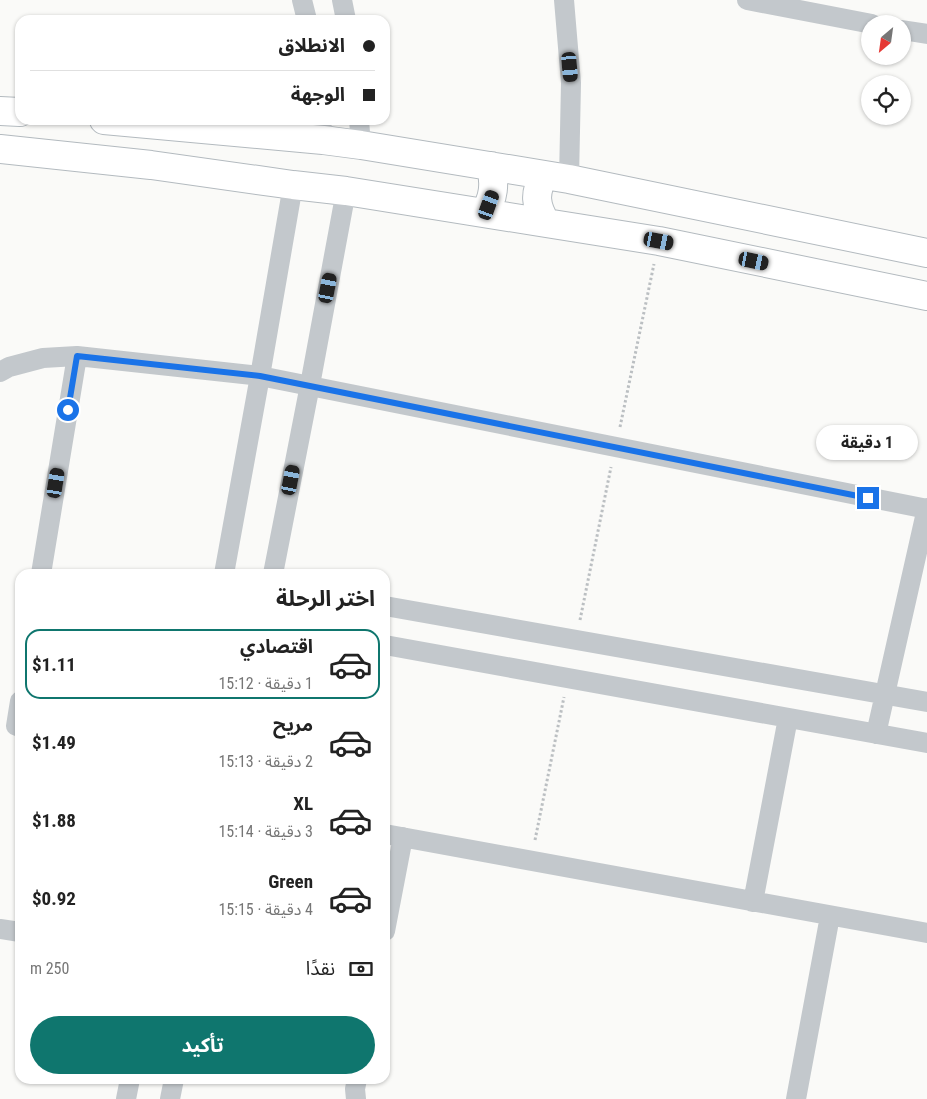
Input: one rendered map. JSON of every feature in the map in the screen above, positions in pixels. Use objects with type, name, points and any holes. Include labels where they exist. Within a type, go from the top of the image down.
[{"type":"street","points":[[302,0],[306,15]]},
{"type":"street","points":[[342,0],[345,15]]},
{"type":"street","points":[[557,177],[571,83],[564,0]]},
{"type":"street","points":[[747,0],[861,22]]},
{"type":"street","points":[[911,31],[927,34]]},
{"type":"street","points":[[0,110],[15,112]]},
{"type":"street","points":[[213,125],[360,132],[491,166],[557,177],[927,253]]},
{"type":"street","points":[[0,149],[151,165],[346,191],[659,241],[927,296]]},
{"type":"street","points":[[484,214],[491,200],[494,186],[491,166]]},
{"type":"street","points":[[546,223],[541,214],[537,194],[540,184],[557,177]]},
{"type":"street","points":[[225,569],[293,185]]},
{"type":"street","points":[[274,569],[346,191]]},
{"type":"street","points":[[42,569],[77,356]]},
{"type":"street","points":[[0,372],[9,367],[43,358],[77,356],[260,376],[927,508],[876,734]]},
{"type":"street","points":[[390,607],[927,702]]},
{"type":"street","points":[[390,646],[927,743]]},
{"type":"street","points":[[753,902],[788,718]]},
{"type":"street","points":[[390,878],[394,836],[927,934]]},
{"type":"street","points":[[796,1099],[830,916]]},
{"type":"street","points":[[0,930],[15,932]]},
{"type":"street","points":[[126,1099],[129,1084]]},
{"type":"street","points":[[170,1099],[173,1084]]},
{"type":"street","points":[[356,1084],[356,1099]]},
{"type":"path","points":[[576,639],[659,241]]},
{"type":"path","points":[[530,861],[568,678]]},
{"type":"route","points":[[68,410],[77,356],[260,376],[868,498]]}]
